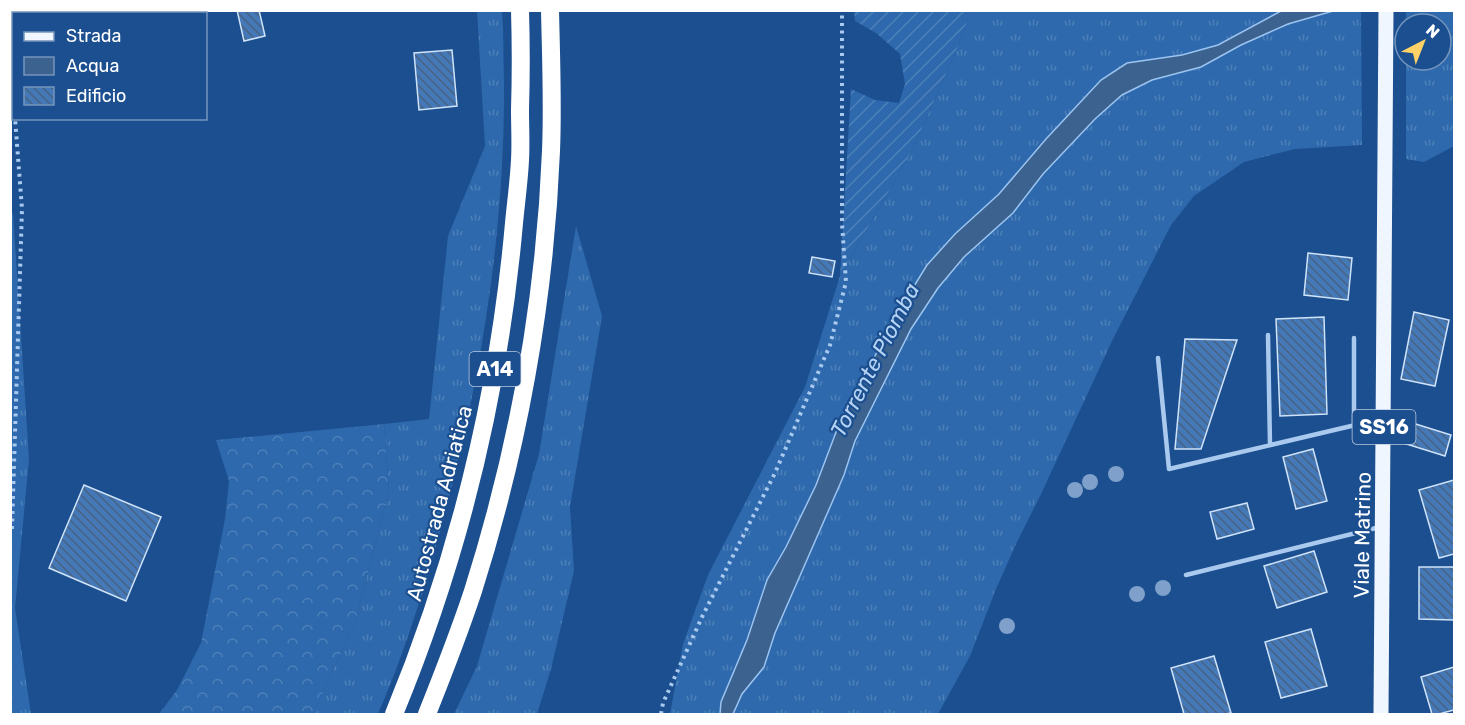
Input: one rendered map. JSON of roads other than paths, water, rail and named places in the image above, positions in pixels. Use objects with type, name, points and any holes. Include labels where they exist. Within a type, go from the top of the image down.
[{"type":"highway","name":"Autostrada Adriatica","points":[[394,714],[442,586],[474,471],[491,392],[509,273],[520,160],[520,10]]},
{"type":"highway","name":"A14","points":[[427,714],[472,592],[505,477],[522,396],[537,307],[547,206],[551,130],[550,10]]},
{"type":"main road","name":"Viale Matrino","points":[[1381,714],[1386,10]]},
{"type":"lane","points":[[1268,335],[1270,445]]},
{"type":"lane","points":[[1354,338],[1354,425]]},
{"type":"lane","points":[[1158,358],[1169,469],[1384,418]]},
{"type":"lane","points":[[1186,575],[1383,526]]},
{"type":"water","name":"Torrente Piomba","points":[[1281,11],[1333,11],[1288,24],[1241,45],[1201,67],[1152,80],[1122,95],[1095,119],[1043,174],[1013,213],[964,257],[938,288],[911,329],[855,441],[844,475],[775,633],[764,667],[742,694],[733,714],[720,714],[721,702],[747,640],[767,580],[816,485],[841,419],[903,304],[927,265],[955,234],[999,194],[1101,80],[1127,63],[1182,55],[1218,45]]}]
